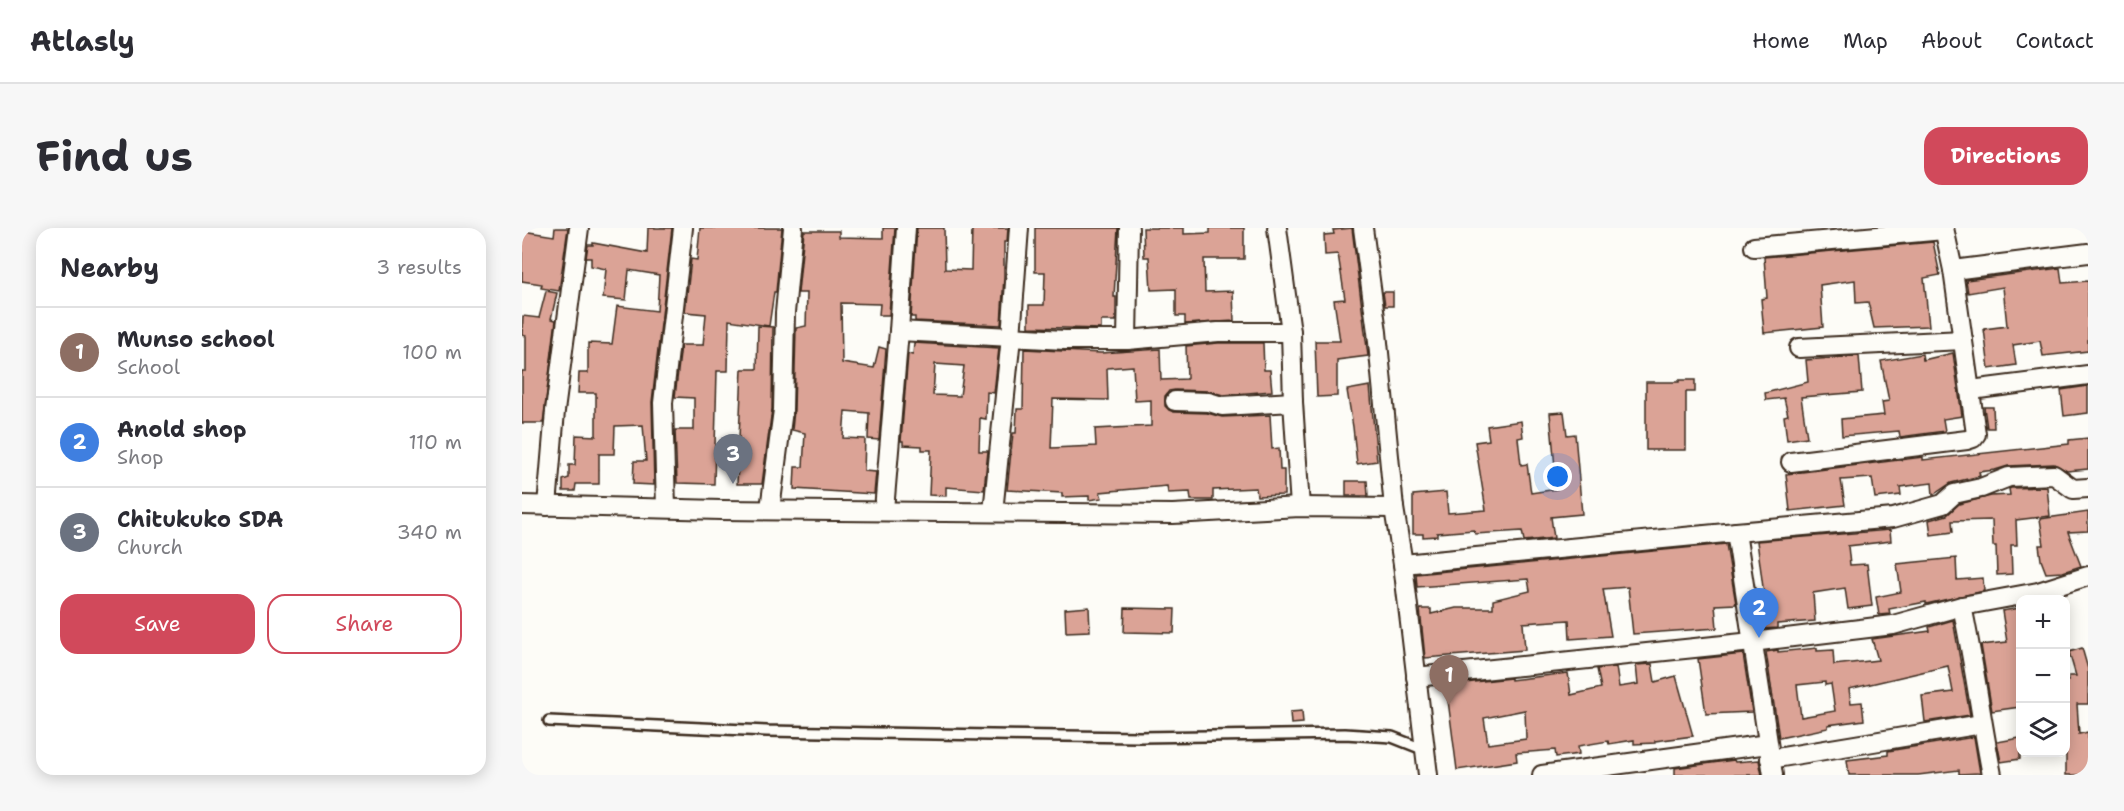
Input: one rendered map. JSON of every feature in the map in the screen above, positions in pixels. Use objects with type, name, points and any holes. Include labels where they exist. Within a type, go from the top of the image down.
[{"type":"street","points":[[547,506],[555,411],[579,228]]},
{"type":"street","points":[[666,508],[663,403],[683,228]]},
{"type":"street","points":[[770,509],[783,410],[785,314],[793,228]]},
{"type":"street","points":[[884,510],[906,228]]},
{"type":"street","points":[[993,512],[1011,337],[1019,228]]},
{"type":"street","points":[[1128,340],[1129,228]]},
{"type":"street","points":[[1277,228],[1291,332],[1300,507]]},
{"type":"street","points":[[1363,228],[1377,332],[1394,508],[1403,564],[1428,775]]},
{"type":"street","points":[[1754,247],[1944,229],[1953,270],[1977,430],[1973,438],[1791,462]]},
{"type":"street","points":[[1953,270],[2088,252]]},
{"type":"street","points":[[899,331],[1065,340],[1128,340],[1218,332],[1291,332]]},
{"type":"street","points":[[1799,348],[1963,340]]},
{"type":"street","points":[[1971,390],[2088,375]]},
{"type":"street","points":[[1175,401],[1209,402],[1222,406],[1293,402]]},
{"type":"street","points":[[1403,564],[1893,518],[1943,504],[1954,494],[1981,489],[2009,477],[2054,475],[2073,489],[2088,488]]},
{"type":"street","points":[[522,505],[1173,514],[1300,507],[1394,508]]},
{"type":"street","points":[[1736,532],[1770,759]]},
{"type":"street","points":[[1416,677],[1893,625],[1962,606],[2037,592],[2088,576]]},
{"type":"street","points":[[1962,606],[1992,775]]},
{"type":"street","points":[[1542,775],[1770,759],[1982,724]]},
{"type":"lane","points":[[549,721],[767,731],[991,735],[1139,737],[1345,734],[1392,737],[1425,750]]},
{"type":"building","points":[[555,228],[568,228],[559,291],[541,288],[542,284],[522,281],[522,231],[554,236]]},
{"type":"building","points":[[648,228],[672,228],[652,402],[654,485],[633,484],[634,461],[646,461],[643,425],[615,426],[614,454],[599,454],[599,484],[576,484],[575,491],[563,491],[563,480],[569,478],[569,465],[575,465],[576,435],[596,436],[596,393],[578,393],[579,373],[588,373],[588,343],[612,344],[617,306],[657,311],[659,275],[629,270],[626,300],[603,298],[606,269],[591,266],[591,258],[586,258],[588,245],[593,245],[593,243],[647,253]]},
{"type":"building","points":[[700,228],[782,228],[776,292],[774,292],[769,326],[729,320],[728,371],[717,371],[714,484],[677,483],[675,430],[694,430],[694,398],[675,397],[681,345],[703,345],[706,314],[685,312],[691,259],[697,260]]},
{"type":"building","points":[[883,228],[895,228],[889,315],[879,315],[880,304],[841,303],[842,363],[874,368],[879,347],[886,349],[879,440],[868,439],[869,413],[845,411],[843,438],[865,439],[864,471],[876,472],[874,494],[794,489],[795,467],[803,467],[805,433],[792,430],[796,328],[806,326],[807,293],[798,293],[804,231],[839,231],[839,237],[883,238]]},
{"type":"building","points":[[917,228],[944,228],[945,269],[971,270],[972,228],[1008,228],[1007,242],[1004,242],[1001,325],[915,321],[915,317],[911,317]]},
{"type":"building","points":[[1035,228],[1118,228],[1114,297],[1116,297],[1116,321],[1101,321],[1101,329],[1029,327],[1029,305],[1044,305],[1045,272],[1035,272]]},
{"type":"building","points":[[1143,228],[1184,228],[1184,234],[1210,233],[1210,228],[1244,228],[1244,259],[1204,259],[1205,292],[1233,291],[1234,321],[1185,324],[1185,316],[1176,316],[1176,289],[1151,290],[1149,257],[1144,257]]},
{"type":"building","points":[[1352,228],[1368,356],[1337,360],[1337,396],[1317,397],[1315,341],[1340,341],[1334,300],[1345,299],[1338,254],[1325,255],[1324,235],[1334,234],[1333,230]]},
{"type":"building","points":[[1933,242],[1940,275],[1924,278],[1929,326],[1874,328],[1868,302],[1856,303],[1855,280],[1820,285],[1823,327],[1764,333],[1761,299],[1767,298],[1764,257]]},
{"type":"building","points":[[2060,268],[2062,283],[2088,281],[2088,351],[2043,356],[2040,341],[2013,345],[2016,365],[1989,369],[1984,329],[2007,326],[2003,287],[1968,293],[1966,280]]},
{"type":"building","points":[[546,291],[557,293],[551,319],[556,320],[543,423],[522,423],[522,371],[526,371],[526,336],[522,335],[523,316],[539,318]]},
{"type":"building","points":[[1383,292],[1393,292],[1393,306],[1385,306]]},
{"type":"building","points":[[758,326],[773,327],[772,409],[762,484],[737,484],[742,369],[757,369]]},
{"type":"building","points":[[914,343],[999,348],[994,393],[987,392],[986,419],[980,418],[979,451],[988,451],[984,490],[946,487],[946,496],[929,495],[931,450],[922,450],[922,446],[903,445],[901,441],[908,354],[913,355]],"holes":[[[935,364],[964,366],[960,396],[933,395]]]},
{"type":"building","points":[[1263,343],[1264,370],[1270,370],[1272,391],[1223,395],[1209,391],[1175,390],[1169,391],[1165,396],[1165,406],[1174,412],[1207,413],[1222,417],[1270,415],[1272,449],[1279,448],[1280,470],[1284,470],[1284,495],[1257,496],[1256,488],[1213,490],[1213,500],[1191,500],[1190,492],[1168,493],[1167,486],[1100,492],[1102,498],[1089,500],[1089,496],[1062,497],[1062,493],[1007,490],[1013,433],[1016,433],[1017,409],[1023,409],[1024,349],[1101,353],[1160,349],[1161,380],[1187,379],[1186,346]],"holes":[[[1133,366],[1135,401],[1151,400],[1151,426],[1095,429],[1096,446],[1051,448],[1053,399],[1108,400],[1107,368]]]},
{"type":"building","points":[[1953,353],[1962,416],[1943,419],[1945,431],[1900,437],[1899,431],[1842,436],[1841,419],[1884,415],[1882,402],[1889,401],[1881,361],[1922,354],[1923,360]]},
{"type":"building","points":[[1859,356],[1862,392],[1801,397],[1807,437],[1787,440],[1784,416],[1788,415],[1784,398],[1766,400],[1765,393],[1808,382],[1806,360]]},
{"type":"building","points":[[1679,380],[1695,380],[1695,392],[1686,392],[1686,450],[1646,450],[1646,382],[1679,382]]},
{"type":"building","points":[[1370,386],[1377,461],[1357,464],[1347,390]]},
{"type":"building","points":[[2088,386],[2088,413],[2064,416],[2061,390]]},
{"type":"building","points":[[1984,407],[1993,407],[1994,428],[1987,428]]},
{"type":"building","points":[[1564,412],[1567,435],[1575,434],[1582,514],[1551,517],[1554,538],[1524,541],[1522,531],[1475,534],[1474,530],[1437,533],[1437,536],[1423,537],[1423,534],[1413,534],[1413,495],[1446,492],[1448,513],[1486,510],[1475,442],[1489,440],[1487,426],[1521,421],[1523,437],[1518,438],[1521,465],[1527,464],[1531,493],[1557,489],[1550,413]]},
{"type":"building","points":[[2088,438],[2088,469],[2067,471],[2054,464],[2008,466],[1979,472],[1980,476],[1951,483],[1933,495],[1932,483],[1900,487],[1901,495],[1875,498],[1872,478],[1841,480],[1845,505],[1790,511],[1786,474],[1923,457],[1923,460],[2069,444],[2069,440]]},
{"type":"building","points":[[1346,481],[1367,481],[1368,496],[1346,496]]},
{"type":"building","points":[[2047,487],[2050,516],[2016,520],[2017,545],[2011,545],[2012,574],[1997,575],[1992,520],[1952,521],[1953,532],[1931,535],[1929,520],[1947,515],[1959,504],[1991,496],[2010,495],[2009,489],[2011,488]]},
{"type":"building","points":[[2088,512],[2088,531],[2068,532],[2081,566],[2063,572],[2046,573],[2039,545],[2044,545],[2040,519]]},
{"type":"building","points":[[1890,530],[1891,541],[1848,546],[1850,565],[1867,564],[1872,606],[1848,609],[1845,588],[1813,593],[1815,621],[1777,624],[1777,628],[1762,629],[1758,603],[1765,603],[1757,541]]},
{"type":"building","points":[[1726,544],[1736,604],[1715,605],[1717,628],[1633,634],[1628,587],[1603,589],[1611,636],[1570,639],[1569,620],[1523,623],[1525,650],[1425,658],[1420,609],[1431,609],[1431,614],[1456,608],[1493,608],[1493,600],[1530,591],[1528,579],[1417,587],[1416,574]]},
{"type":"building","points":[[1956,558],[1957,580],[1983,578],[1984,591],[1926,604],[1926,602],[1889,609],[1890,614],[1879,615],[1876,597],[1901,592],[1897,564]]},
{"type":"building","points":[[1089,607],[1090,631],[1066,632],[1065,609]]},
{"type":"building","points":[[1125,608],[1175,609],[1174,633],[1124,632]]},
{"type":"building","points":[[2016,609],[2016,708],[1992,711],[1981,645],[2007,642],[2002,611]]},
{"type":"building","points":[[1953,620],[1970,715],[1925,722],[1922,696],[1953,692],[1948,666],[1849,689],[1851,703],[1862,702],[1864,720],[1828,725],[1828,728],[1779,738],[1766,652],[1817,648],[1817,651],[1833,650],[1834,665],[1878,660],[1872,639],[1930,631],[1929,627]],"holes":[[[1825,682],[1825,685],[1831,684],[1835,711],[1801,717],[1797,685]]]},
{"type":"building","points":[[2082,648],[2088,669],[2088,704],[2077,704],[2079,734],[2088,732],[2088,775],[2066,775],[2066,757],[2070,757],[2070,676],[2076,676],[2070,652]]},
{"type":"building","points":[[1743,654],[1752,712],[1706,714],[1698,659]]},
{"type":"building","points":[[1652,664],[1655,682],[1676,676],[1693,736],[1655,741],[1655,743],[1634,744],[1634,740],[1609,744],[1608,741],[1578,746],[1579,754],[1556,757],[1555,750],[1516,753],[1517,761],[1457,770],[1446,685],[1568,673],[1571,695],[1601,688],[1597,669],[1616,667],[1619,687],[1638,684],[1636,665]],"holes":[[[1525,710],[1526,739],[1488,744],[1484,718]]]},
{"type":"building","points":[[1302,711],[1303,723],[1291,724],[1290,712]]},
{"type":"building","points":[[1974,737],[1980,773],[1959,774],[1959,770],[1918,775],[1849,775],[1847,760],[1888,755],[1888,751]]},
{"type":"building","points":[[2016,739],[2016,757],[2020,759],[2001,762],[1997,742]]},
{"type":"building","points":[[1734,760],[1735,762],[1759,760],[1762,775],[1675,775],[1675,768]]},
{"type":"place","name":"Chitukuko SDA","points":[[733,484]]},
{"type":"place","name":"Anold shop","points":[[1759,638]]},
{"type":"place","name":"Munso school","points":[[1449,705]]}]
